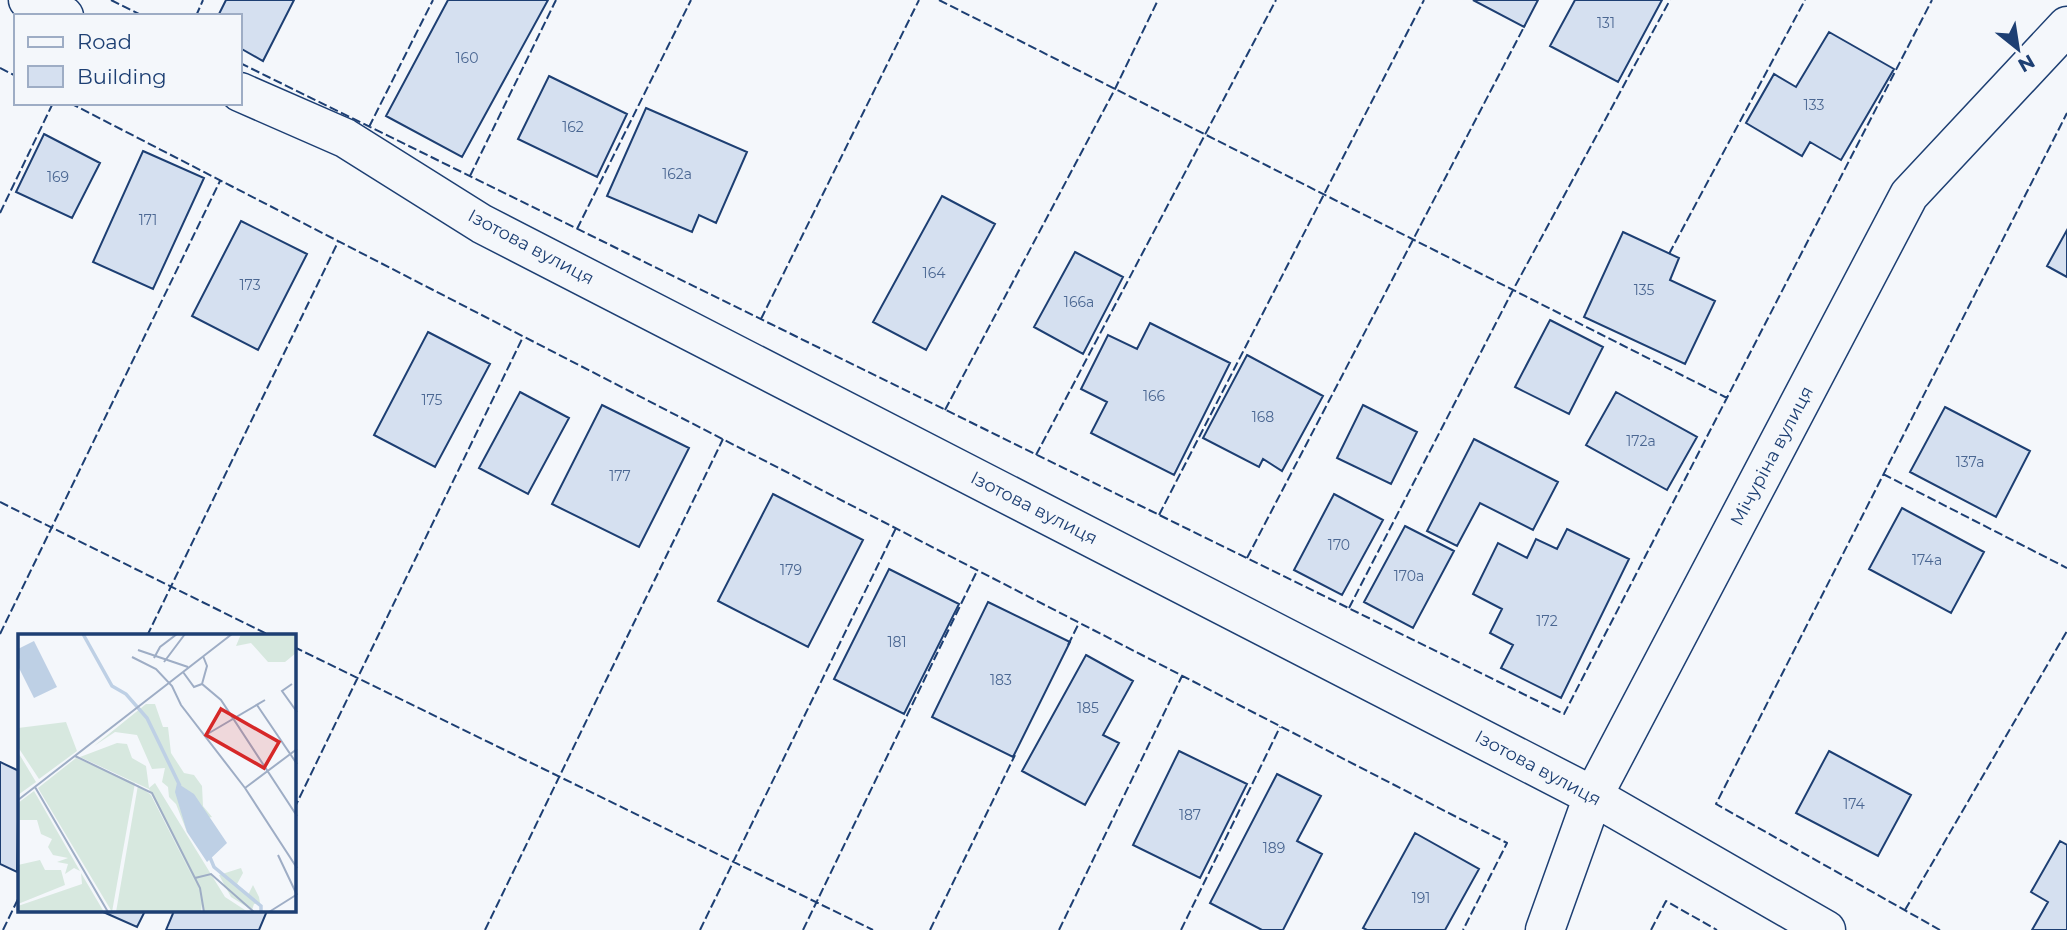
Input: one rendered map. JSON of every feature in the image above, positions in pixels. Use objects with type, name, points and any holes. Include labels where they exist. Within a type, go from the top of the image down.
[{"type":"street","points":[[28,0],[60,14]]},
{"type":"street","name":"Мічуріна вулиця","points":[[1545,930],[1593,796],[1909,195],[2067,26]]},
{"type":"street","name":"Ізотова вулиця","points":[[242,93],[345,138],[482,224],[1593,796],[1826,930]]},
{"type":"building","points":[[226,0],[294,0],[263,61],[242,49],[242,14],[219,14]]},
{"type":"building","points":[[448,0],[548,0],[462,157],[386,116]]},
{"type":"building","points":[[1473,0],[1538,0],[1524,27]]},
{"type":"building","points":[[1575,0],[1662,0],[1618,82],[1550,46]]},
{"type":"building","points":[[1829,32],[1894,69],[1841,160],[1810,142],[1802,156],[1746,123],[1774,74],[1796,87]]},
{"type":"building","points":[[549,76],[627,114],[597,177],[518,139]]},
{"type":"building","points":[[646,108],[747,152],[716,223],[699,215],[692,232],[607,196]]},
{"type":"building","points":[[44,134],[100,163],[72,218],[16,192]]},
{"type":"building","points":[[143,151],[204,178],[153,289],[93,262]]},
{"type":"building","points":[[942,196],[995,224],[926,350],[873,322]]},
{"type":"building","points":[[241,221],[307,254],[258,350],[192,316]]},
{"type":"building","points":[[2067,230],[2067,277],[2047,266]]},
{"type":"building","points":[[1623,232],[1679,258],[1670,280],[1715,301],[1685,364],[1584,317]]},
{"type":"building","points":[[1075,252],[1123,277],[1083,354],[1034,327]]},
{"type":"building","points":[[1550,320],[1603,347],[1569,414],[1515,387]]},
{"type":"building","points":[[1150,323],[1230,363],[1174,475],[1091,433],[1107,402],[1081,389],[1108,335],[1137,349]]},
{"type":"building","points":[[428,332],[490,364],[435,467],[374,435]]},
{"type":"building","points":[[1247,355],[1323,396],[1282,471],[1263,459],[1259,467],[1203,438]]},
{"type":"building","points":[[520,392],[569,418],[528,494],[479,468]]},
{"type":"building","points":[[1616,392],[1697,437],[1667,490],[1586,445]]},
{"type":"building","points":[[602,405],[689,448],[639,547],[552,504]]},
{"type":"building","points":[[1363,405],[1417,432],[1391,484],[1337,458]]},
{"type":"building","points":[[1945,407],[2030,451],[1996,517],[1910,472]]},
{"type":"building","points":[[1474,439],[1558,482],[1533,530],[1480,503],[1457,546],[1427,531]]},
{"type":"building","points":[[773,494],[863,540],[808,647],[718,601]]},
{"type":"building","points":[[1334,494],[1383,520],[1342,595],[1294,570]]},
{"type":"building","points":[[1902,508],[1984,552],[1951,613],[1869,569]]},
{"type":"building","points":[[1405,526],[1454,551],[1413,628],[1364,602]]},
{"type":"building","points":[[1567,529],[1629,559],[1561,698],[1501,668],[1513,645],[1490,633],[1502,609],[1473,594],[1498,543],[1527,558],[1536,539],[1557,549]]},
{"type":"building","points":[[889,569],[959,604],[904,714],[834,679]]},
{"type":"building","points":[[988,602],[1070,642],[1013,757],[932,717]]},
{"type":"building","points":[[1086,655],[1133,681],[1103,735],[1119,743],[1085,805],[1022,771]]},
{"type":"building","points":[[1179,751],[1247,784],[1200,878],[1133,845]]},
{"type":"building","points":[[1829,751],[1911,795],[1878,856],[1796,813]]},
{"type":"building","points":[[0,762],[18,771],[17,872],[0,864]]},
{"type":"building","points":[[1277,774],[1321,796],[1297,841],[1322,854],[1283,930],[1262,930],[1210,903]]},
{"type":"building","points":[[1415,833],[1479,869],[1445,930],[1363,928]]},
{"type":"building","points":[[2060,841],[2067,845],[2067,930],[2032,930],[2048,902],[2031,892]]},
{"type":"building","points":[[103,912],[144,912],[137,927]]},
{"type":"building","points":[[174,912],[267,912],[259,930],[166,930]]},
{"type":"fence","points":[[111,0],[139,14]]},
{"type":"fence","points":[[197,14],[203,0]]},
{"type":"fence","points":[[369,127],[433,0]]},
{"type":"fence","points":[[470,176],[556,0]]},
{"type":"fence","points":[[577,229],[691,0]]},
{"type":"fence","points":[[761,319],[919,0]]},
{"type":"fence","points":[[939,0],[1727,398]]},
{"type":"fence","points":[[945,410],[1115,89],[1158,0]]},
{"type":"fence","points":[[1036,455],[1276,0]]},
{"type":"fence","points":[[1159,515],[1424,0]]},
{"type":"fence","points":[[1349,608],[1513,290],[1670,0]]},
{"type":"fence","points":[[1669,254],[1805,0]]},
{"type":"fence","points":[[242,64],[1564,714],[1932,0]]},
{"type":"fence","points":[[1247,558],[1525,25]]},
{"type":"fence","points":[[0,68],[14,75]]},
{"type":"fence","points":[[0,213],[52,105]]},
{"type":"fence","points":[[74,105],[1507,843],[1463,930]]},
{"type":"fence","points":[[1940,930],[1716,804],[2067,113]]},
{"type":"fence","points":[[0,634],[220,181]]},
{"type":"fence","points":[[148,634],[338,242]]},
{"type":"fence","points":[[296,805],[523,337]]},
{"type":"fence","points":[[485,930],[723,439]]},
{"type":"fence","points":[[1883,474],[2067,568]]},
{"type":"fence","points":[[0,502],[267,634]]},
{"type":"fence","points":[[700,930],[896,528]]},
{"type":"fence","points":[[803,930],[977,571]]},
{"type":"fence","points":[[1068,645],[1079,623]]},
{"type":"fence","points":[[1905,910],[2067,631]]},
{"type":"fence","points":[[296,648],[873,930]]},
{"type":"fence","points":[[1059,930],[1182,676]]},
{"type":"fence","points":[[1181,930],[1280,727]]},
{"type":"fence","points":[[930,930],[1015,755]]},
{"type":"fence","points":[[3,930],[18,899]]},
{"type":"fence","points":[[1651,930],[1666,901],[1717,930]]}]
